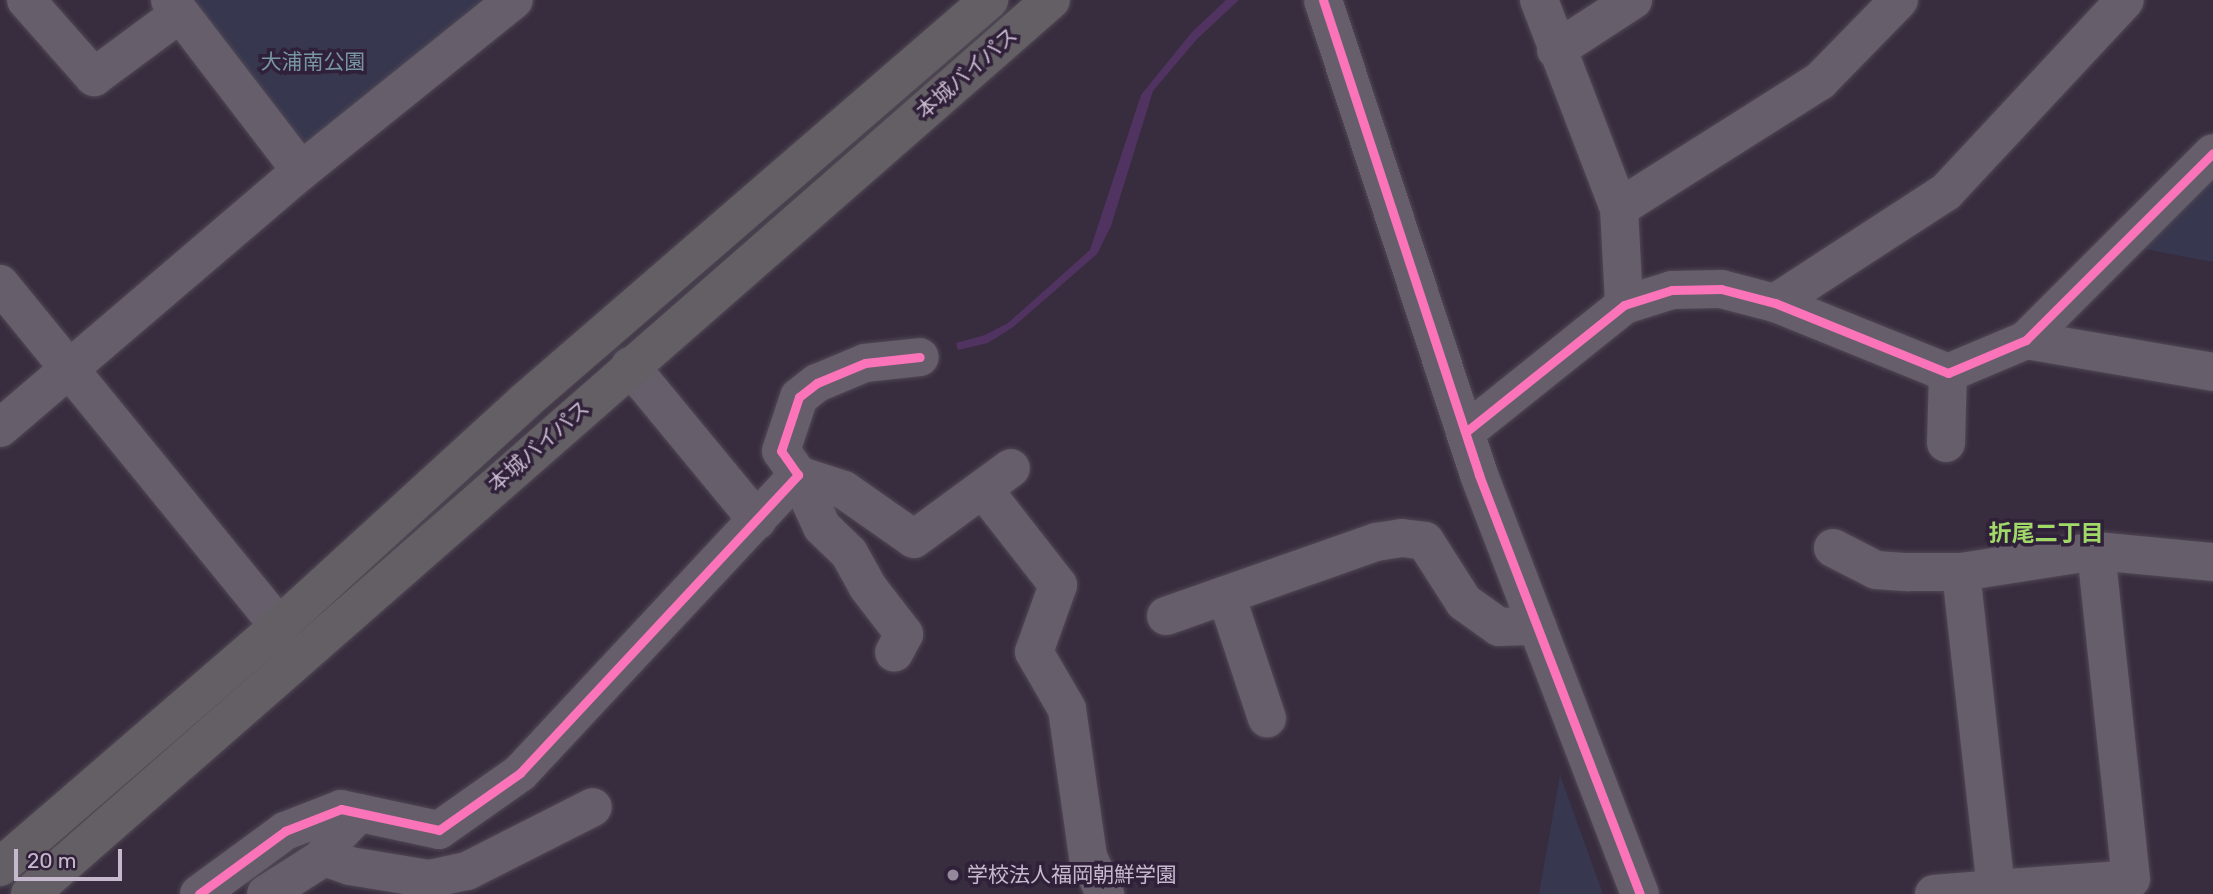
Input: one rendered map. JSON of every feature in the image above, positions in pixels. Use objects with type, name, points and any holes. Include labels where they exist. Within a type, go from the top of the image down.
[{"type":"highway","name":"本城バイパス","points":[[0,867],[279,626],[524,402],[989,0]]},
{"type":"highway","name":"本城バイパス","points":[[30,894],[1051,0]]},
{"type":"street","points":[[26,0],[94,77],[175,7],[301,171]]},
{"type":"street","points":[[0,428],[301,171],[514,0]]},
{"type":"street","points":[[1323,0],[1467,431],[1479,475],[1640,894]]},
{"type":"street","points":[[1539,0],[1619,208],[1624,305]]},
{"type":"street","points":[[1556,50],[1633,0]]},
{"type":"street","points":[[1619,208],[1820,80],[1899,0]]},
{"type":"street","points":[[1775,303],[1946,192],[2125,0]]},
{"type":"street","points":[[1467,431],[1624,305],[1672,290],[1721,289],[1775,303],[1948,373],[2026,340],[2213,153]]},
{"type":"street","points":[[0,284],[279,626]]},
{"type":"street","points":[[2026,340],[2213,372]]},
{"type":"street","points":[[894,653],[904,634],[867,586],[849,553],[822,527],[798,475],[781,451],[799,397],[817,383],[865,363],[920,357]]},
{"type":"street","points":[[631,366],[757,520]]},
{"type":"street","points":[[1946,443],[1948,373]]},
{"type":"street","points":[[798,475],[844,490],[914,539],[997,478],[1058,584],[1034,652],[1068,709],[1088,858],[1105,894]]},
{"type":"street","points":[[199,894],[285,831],[341,809],[439,830],[520,773],[798,475]]},
{"type":"street","points":[[1166,616],[1376,542],[1402,538],[1425,541],[1464,601],[1499,627],[1537,626]]},
{"type":"street","points":[[1833,548],[1876,570],[1961,572],[2096,551],[2213,562]]},
{"type":"street","points":[[1934,894],[1996,889],[2127,887],[2096,551]]},
{"type":"street","points":[[1961,572],[1996,889]]},
{"type":"street","points":[[1226,595],[1267,719]]},
{"type":"street","points":[[324,857],[350,866],[429,878],[467,872],[593,807]]},
{"type":"street","points":[[266,894],[324,857],[330,843],[359,813]]},
{"type":"green space","name":"大浦南公園","points":[[187,0],[483,0],[315,141],[297,139]]},
{"type":"green space","points":[[2213,175],[2213,262],[2144,249]]},
{"type":"green space","points":[[1560,775],[1603,894],[1539,894]]},
{"type":"shaded area","points":[[1226,0],[1239,0],[1197,39],[1153,91],[1111,226],[1097,254],[1013,327],[988,343],[958,350],[956,343],[985,335],[1008,323],[1090,250],[1141,95],[1192,32]]},
{"type":"cycle path","points":[[1323,0],[1479,475],[1640,894]]},
{"type":"cycle path","points":[[1467,431],[1624,305],[1672,290],[1721,289],[1775,303],[1948,373],[2026,340],[2213,153]]},
{"type":"cycle path","points":[[199,894],[285,831],[341,809],[439,830],[520,773],[798,475],[781,451],[799,397],[817,383],[865,363],[920,357]]},
{"type":"place","name":"学校法人福岡朝鮮学園","points":[[953,875]]},
{"type":"district","name":"折尾二丁目","points":[[2046,533]]}]
